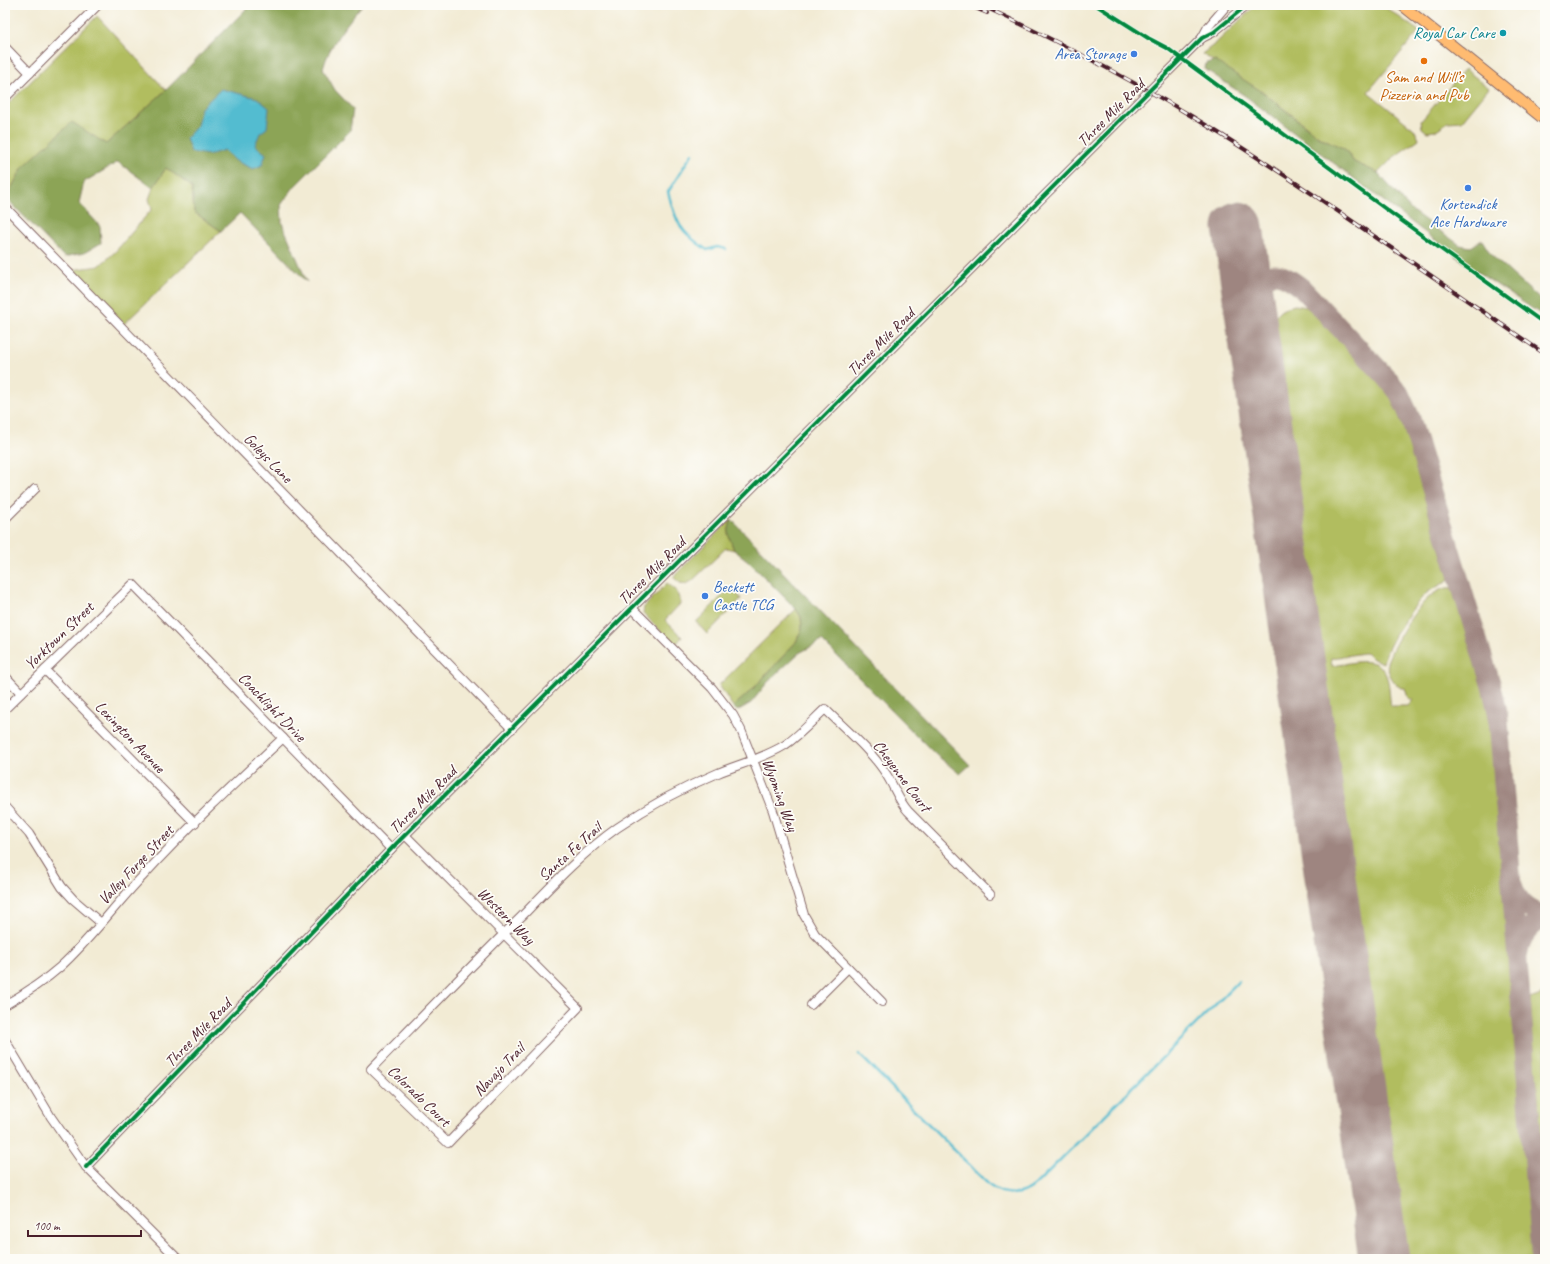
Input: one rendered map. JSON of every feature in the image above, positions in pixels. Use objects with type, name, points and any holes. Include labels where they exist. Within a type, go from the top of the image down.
[{"type":"main road","points":[[1402,5],[1545,120]]},
{"type":"street","points":[[5,98],[98,5]]},
{"type":"street","name":"Three Mile Road","points":[[86,1167],[391,849],[1202,38],[1208,27],[1227,5]]},
{"type":"street","name":"Three Mile Road","points":[[1202,38],[1214,32],[1246,5]]},
{"type":"street","points":[[5,47],[30,73]]},
{"type":"street","name":"Goleys Lane","points":[[5,207],[512,729]]},
{"type":"street","points":[[5,519],[35,489]]},
{"type":"street","name":"Yorktown Street","points":[[5,709],[133,584]]},
{"type":"street","name":"Coachlight Drive","points":[[133,584],[391,849]]},
{"type":"street","name":"Wyoming Way","points":[[632,608],[723,701],[741,730],[773,811],[806,920],[815,934],[882,1002]]},
{"type":"street","name":"Lexington Avenue","points":[[46,670],[195,823]]},
{"type":"street","points":[[5,676],[21,693]]},
{"type":"street","name":"Santa Fe Trail","points":[[371,1069],[573,864],[617,828],[667,797],[692,784],[772,752],[804,729],[825,709]]},
{"type":"street","name":"Cheyenne Court","points":[[825,709],[877,761],[904,807],[990,894]]},
{"type":"street","name":"Valley Forge Street","points":[[5,1005],[28,991],[60,967],[141,877],[283,738]]},
{"type":"street","points":[[5,806],[28,834],[62,886],[73,899],[101,923]]},
{"type":"street","name":"Western Way","points":[[405,835],[578,1008],[570,1017]]},
{"type":"street","points":[[811,1005],[848,968]]},
{"type":"street","name":"Navajo Trail","points":[[448,1143],[570,1017]]},
{"type":"street","points":[[5,1040],[51,1117],[86,1167],[178,1259]]},
{"type":"street","name":"Colorado Court","points":[[371,1069],[448,1143]]},
{"type":"green space","points":[[250,5],[362,5],[334,43],[323,69],[335,90],[353,109],[350,131],[294,187],[281,205],[282,223],[307,282],[240,213],[221,231],[194,212],[192,187],[166,168],[153,188],[118,162],[84,182],[79,203],[100,226],[101,243],[84,253],[64,257],[6,198],[23,167],[72,122],[106,144],[166,90]]},
{"type":"green space","points":[[1256,5],[1382,5],[1419,31],[1368,92],[1414,129],[1419,139],[1394,157],[1378,173],[1354,162],[1345,149],[1320,137],[1264,93],[1202,54],[1216,43]]},
{"type":"green space","points":[[97,16],[166,90],[106,144],[23,167],[6,198],[5,107]]},
{"type":"green space","points":[[1215,61],[1264,93],[1319,137],[1345,149],[1354,162],[1378,173],[1411,210],[1460,245],[1471,247],[1482,240],[1491,255],[1545,304],[1545,317],[1473,269],[1248,98],[1205,69],[1206,63]]},
{"type":"green space","points":[[1465,69],[1489,88],[1462,121],[1448,122],[1435,131],[1427,132],[1422,128],[1421,121]]},
{"type":"green space","points":[[166,168],[192,187],[194,212],[221,231],[124,324],[71,270],[99,266],[115,252],[152,209],[149,199],[153,188]]},
{"type":"green space","points":[[1295,305],[1306,307],[1316,314],[1382,385],[1393,401],[1403,426],[1449,579],[1428,592],[1415,606],[1395,636],[1385,655],[1383,663],[1364,653],[1331,658],[1332,666],[1354,662],[1370,662],[1377,664],[1382,668],[1386,675],[1389,686],[1391,706],[1408,706],[1413,700],[1408,698],[1405,688],[1398,686],[1393,680],[1388,670],[1387,662],[1404,628],[1422,604],[1442,589],[1452,588],[1489,713],[1532,1259],[1401,1259],[1269,331],[1272,321],[1281,311]]},
{"type":"green space","points":[[731,519],[728,534],[734,550],[726,548],[692,581],[686,584],[680,583],[673,577]]},
{"type":"green space","points":[[731,519],[970,765],[960,774],[935,754],[822,641],[799,653],[767,683],[751,703],[737,711],[733,707],[754,688],[796,642],[802,628],[801,617],[796,609],[747,560],[734,550],[728,534]]},
{"type":"green space","points":[[667,583],[676,590],[681,603],[665,620],[682,637],[677,643],[671,642],[643,613],[644,607]]},
{"type":"green space","points":[[730,588],[737,593],[741,599],[707,634],[696,622]]},
{"type":"green space","points":[[796,609],[801,617],[802,628],[796,642],[754,688],[733,707],[719,685]]},
{"type":"green space","points":[[1545,989],[1545,1185],[1530,999],[1541,995]]},
{"type":"water","points":[[221,89],[257,98],[269,108],[267,128],[260,133],[255,145],[266,154],[262,165],[253,169],[236,161],[224,150],[209,155],[191,152],[186,138],[197,126],[201,108]]},
{"type":"waterway","points":[[692,154],[668,192],[674,212],[680,226],[685,232],[707,250],[717,247],[726,249]]},
{"type":"waterway","points":[[859,1054],[990,1186],[1001,1192],[1012,1194],[1024,1192],[1035,1185],[1239,981]]},
{"type":"taxiway","points":[[1247,288],[1262,278],[1274,274],[1287,278],[1302,288],[1387,378],[1399,393],[1410,417],[1492,688],[1498,714],[1541,1259]]},
{"type":"taxiway","points":[[1513,886],[1515,892],[1524,905],[1545,915]]},
{"type":"taxiway","points":[[1518,954],[1523,937],[1530,928],[1545,918]]},
{"type":"runway","points":[[1238,227],[1384,1259]]},
{"type":"railway","points":[[968,5],[987,13]]},
{"type":"railway","points":[[981,5],[1088,58],[1193,117],[1283,174],[1545,354]]},
{"type":"cycle path","points":[[1096,5],[1148,38],[1167,48],[1545,324]]},
{"type":"cycle path","points":[[86,1167],[397,843],[1202,38],[1214,32],[1247,5]]},
{"type":"place","name":"Royal Car Care","points":[[1503,33]]},
{"type":"place","name":"Area Storage","points":[[1134,54]]},
{"type":"place","name":"Sam and Will’s Pizzeria and Pub","points":[[1424,61]]},
{"type":"place","name":"Kortendick Ace Hardware","points":[[1468,188]]},
{"type":"place","name":"Beckett Castle TCG","points":[[705,596]]}]
